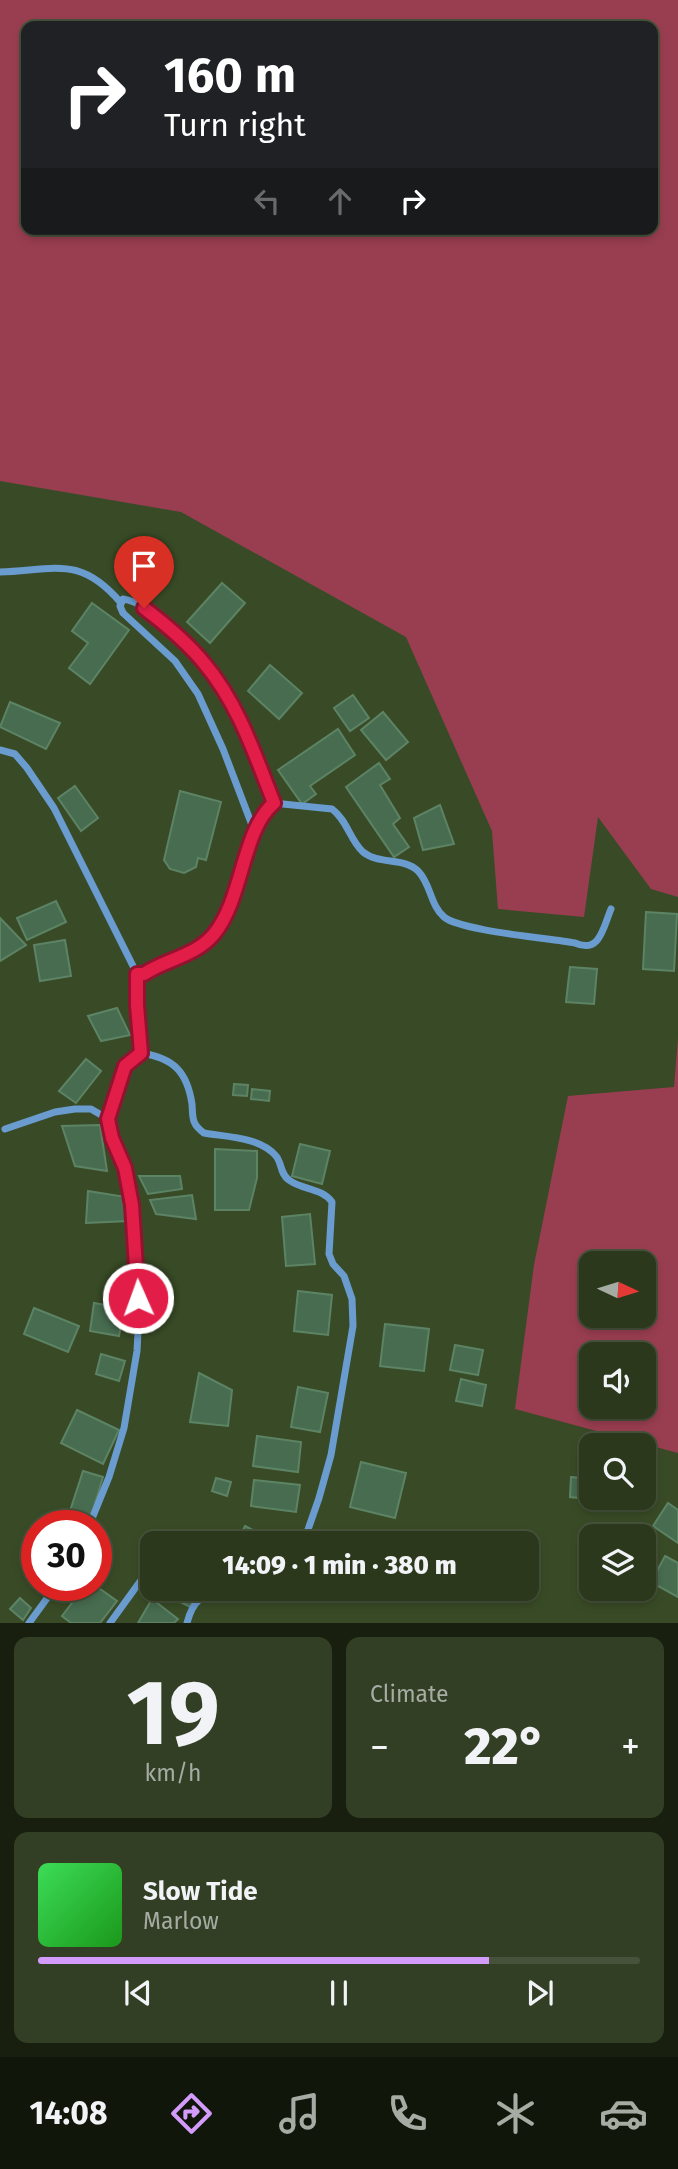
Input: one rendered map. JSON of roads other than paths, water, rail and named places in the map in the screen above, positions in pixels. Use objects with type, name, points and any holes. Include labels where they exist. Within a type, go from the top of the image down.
[{"type":"street","points":[[0,572],[51,567],[72,568],[89,574],[107,586],[121,603],[123,613],[175,661],[198,694],[223,749],[255,833]]},
{"type":"street","points":[[121,603],[123,599],[128,600],[144,608],[203,661],[229,699],[274,803]]},
{"type":"street","points":[[0,750],[15,754],[54,808],[137,974],[141,1053]]},
{"type":"street","points":[[137,974],[144,974],[157,965],[190,953],[212,937],[228,915],[264,811],[274,803],[332,809],[362,851],[372,857],[407,865],[418,871],[438,909],[452,922],[584,947],[592,946],[600,936],[611,909]]},
{"type":"street","points":[[96,1510],[124,1428],[137,1351],[139,1313],[132,1205],[125,1168],[112,1138],[108,1119],[125,1066],[141,1053],[160,1056],[185,1077],[192,1107],[192,1121],[197,1128],[204,1133],[261,1144],[278,1158],[281,1170],[289,1181],[327,1195],[332,1202],[329,1254],[332,1264],[344,1276],[352,1299],[353,1326],[331,1455],[308,1531]]},
{"type":"street","points":[[5,1129],[55,1112],[75,1109],[90,1110],[108,1119]]},
{"type":"street","points":[[110,1623],[140,1582]]},
{"type":"street","points":[[29,1623],[45,1601]]},
{"type":"street","points":[[187,1623],[189,1614],[198,1601]]}]
